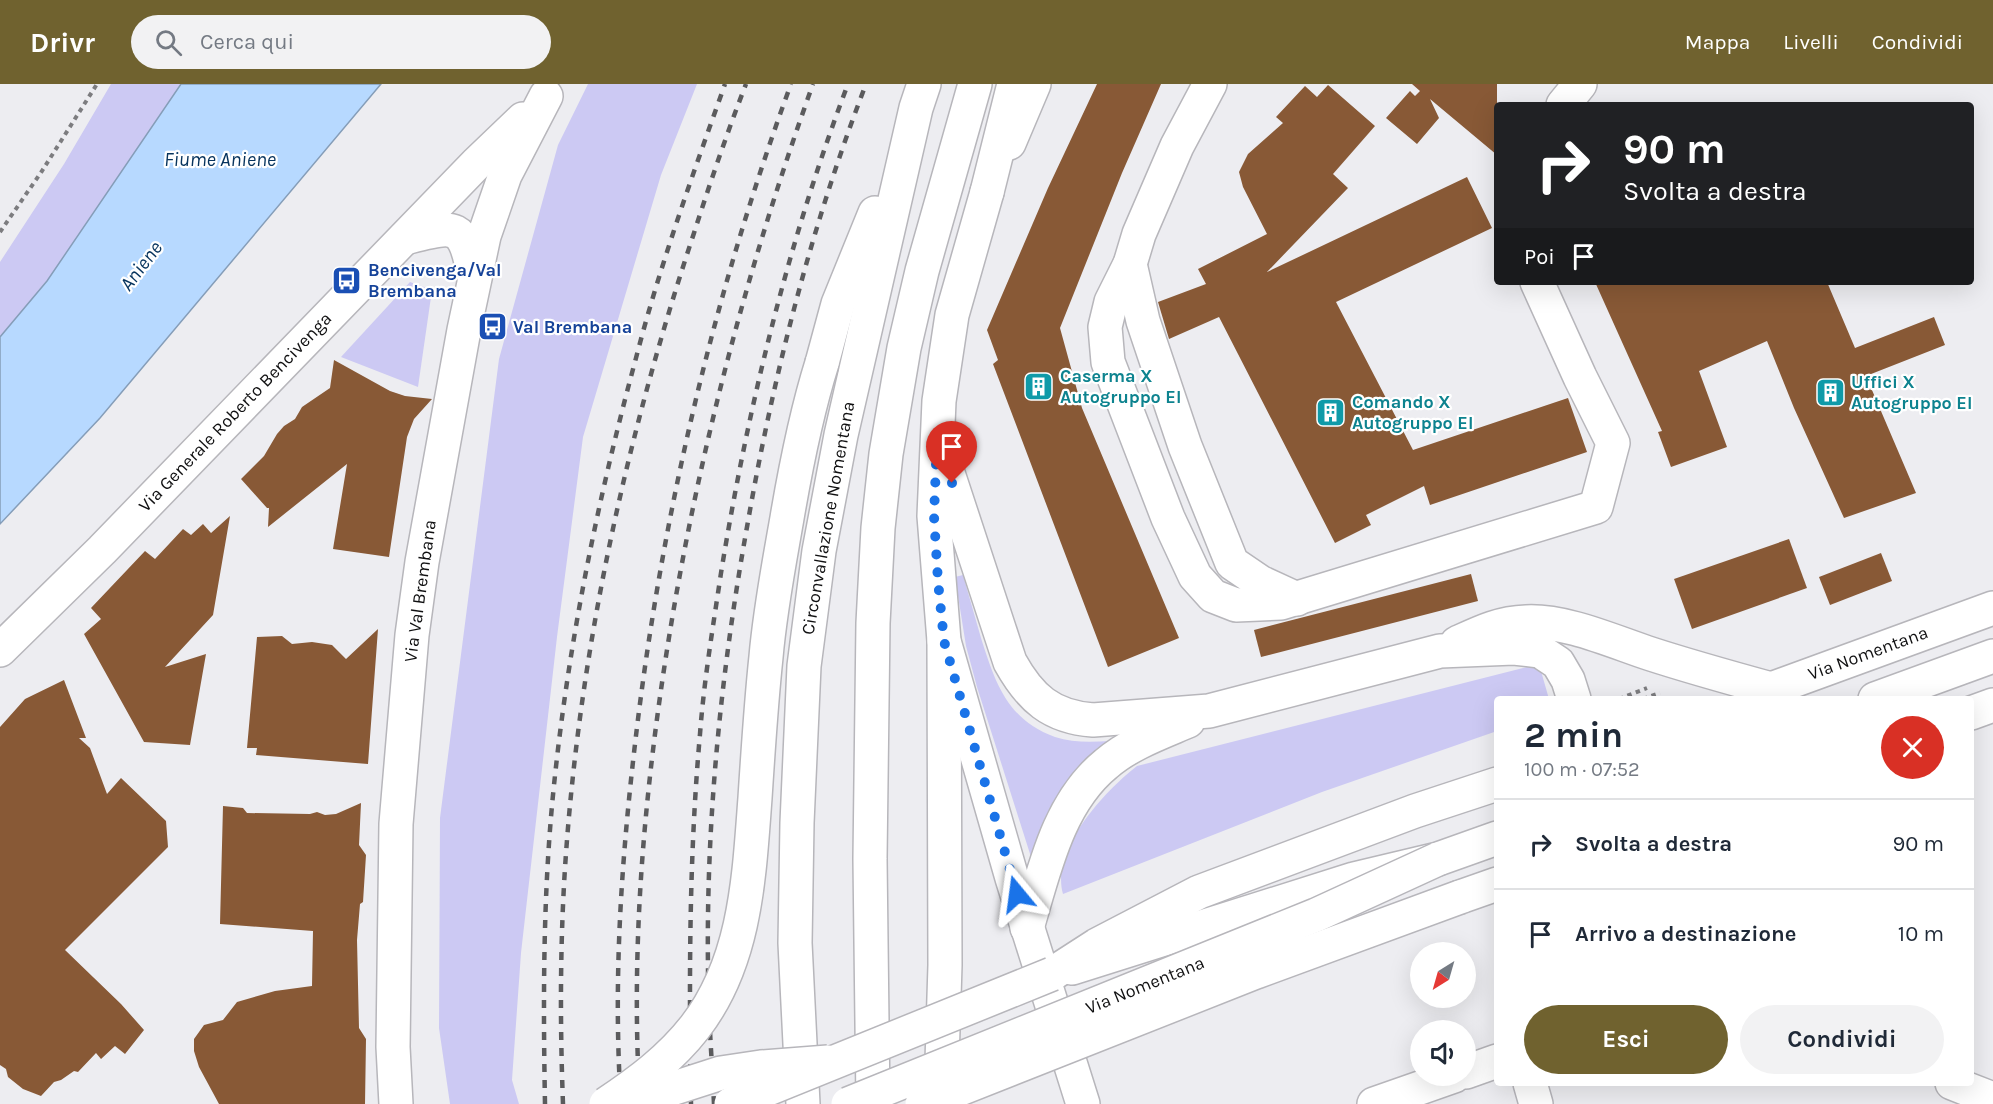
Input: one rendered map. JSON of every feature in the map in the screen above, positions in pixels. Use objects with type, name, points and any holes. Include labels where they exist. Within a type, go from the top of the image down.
[{"type":"main road","points":[[873,1104],[870,838],[873,623],[878,528],[886,454],[906,338],[924,261],[975,84]]},
{"type":"main road","points":[[940,1104],[945,965],[944,641],[934,516],[939,401],[952,315],[987,192],[1014,84]]},
{"type":"main road","points":[[987,192],[1034,84]]},
{"type":"main road","points":[[1210,84],[1177,146],[1139,234],[1130,264],[1111,302],[1106,327],[1108,362],[1168,518],[1195,576],[1214,596],[1236,605],[1281,603],[1596,507],[1614,444],[1580,377],[1538,285]]},
{"type":"main road","points":[[1565,102],[1580,84]]},
{"type":"main road","name":"Via Generale Roberto Bencivenga","points":[[0,650],[102,550],[551,90]]},
{"type":"main road","name":"Via Val Brembana","points":[[396,1104],[393,1047],[396,824],[408,682],[422,562],[462,340],[484,236],[499,188],[551,90]]},
{"type":"main road","points":[[606,1104],[641,1081],[695,1026],[727,970],[749,882],[766,657],[774,593],[798,453],[838,304],[920,96]]},
{"type":"main road","name":"Circonvallazione Nomentana","points":[[803,1104],[795,943],[797,823],[805,656],[819,551],[840,435],[920,96]]},
{"type":"main road","points":[[405,238],[437,229],[454,231],[467,244],[475,282]]},
{"type":"main road","points":[[1130,264],[1143,321],[1185,446],[1232,563],[1260,582],[1297,599]]},
{"type":"main road","points":[[937,439],[1010,662],[1026,688],[1060,715],[1086,720],[1209,711],[1440,651],[1492,626],[1528,621],[1585,633],[1699,669],[1757,694]]},
{"type":"main road","name":"Via Nomentana","points":[[1757,694],[1993,608]]},
{"type":"main road","points":[[944,641],[1027,928],[1085,1102]]},
{"type":"main road","points":[[1440,651],[1514,648],[1540,651],[1549,656],[1563,670],[1573,696]]},
{"type":"main road","points":[[1883,696],[1993,656]]},
{"type":"main road","points":[[1974,712],[1993,705]]},
{"type":"main road","points":[[1027,928],[1059,830],[1089,781],[1119,754],[1209,711]]},
{"type":"main road","name":"Via Nomentana","points":[[1052,975],[1115,935],[1199,892],[1415,811],[1494,785]]},
{"type":"main road","name":"Via Nomentana","points":[[848,1104],[1316,915],[1438,859],[1494,839]]},
{"type":"main road","name":"Via Nomentana","points":[[730,1104],[1052,975],[1354,879],[1438,859]]},
{"type":"main road","name":"Via Nomentana","points":[[922,1104],[1256,972],[1494,885]]},
{"type":"main road","name":"Via Nomentana","points":[[626,1104],[721,1073],[762,1066],[833,1061]]},
{"type":"main road","points":[[1476,1068],[1494,1061]]},
{"type":"main road","points":[[1374,1104],[1426,1086]]},
{"type":"main road","points":[[1531,1086],[1536,1104]]},
{"type":"main road","points":[[1960,1086],[1993,1099]]},
{"type":"path","points":[[0,232],[97,84]]},
{"type":"shaded area","points":[[111,84],[181,84],[47,281],[0,337],[0,262],[64,164]]},
{"type":"shaded area","points":[[588,84],[697,84],[661,175],[583,437],[557,637],[521,953],[512,1080],[519,1104],[450,1104],[439,1028],[440,818],[499,359],[558,145]]},
{"type":"shaded area","points":[[410,282],[432,290],[418,387],[341,357]]},
{"type":"shaded area","points":[[963,575],[992,670],[1005,698],[1014,710],[1025,721],[1055,737],[1089,742],[1110,741],[1049,814],[1031,857],[966,646],[955,577]]},
{"type":"shaded area","points":[[1539,664],[1548,696],[1494,696],[1494,732],[1322,792],[1063,894],[1061,877],[1072,840],[1083,822],[1110,790],[1137,766]]},
{"type":"water","name":"Fiume Aniene","points":[[181,84],[381,84],[100,418],[0,524],[0,337],[47,281]]},
{"type":"building","name":"Caserma X Autogruppo EI","points":[[1097,84],[1161,84],[1122,173],[1060,328],[1082,408],[1179,638],[1108,667],[993,364],[998,360],[987,330],[1048,188]]},
{"type":"building","points":[[1412,84],[1497,84],[1497,102],[1494,102],[1494,152],[1430,99],[1439,118],[1417,144],[1386,118],[1410,91],[1415,96],[1420,91]]},
{"type":"building","points":[[1328,85],[1375,126],[1333,174],[1348,188],[1267,272],[1467,177],[1492,228],[1336,302],[1413,450],[1568,398],[1587,452],[1430,505],[1424,486],[1366,515],[1371,525],[1335,543],[1219,317],[1169,339],[1158,302],[1206,284],[1198,269],[1267,234],[1243,187],[1239,172],[1248,154],[1283,123],[1276,117],[1305,86],[1317,97]]},
{"type":"building","points":[[1596,285],[1828,285],[1855,348],[1934,317],[1945,345],[1866,376],[1916,493],[1844,518],[1794,408],[1767,341],[1699,371],[1727,447],[1671,467],[1658,432],[1662,431]]},
{"type":"building","points":[[334,360],[390,391],[405,396],[432,399],[414,419],[407,437],[389,557],[333,549],[347,464],[268,527],[269,508],[241,479],[264,456],[277,434],[295,419],[302,407],[330,388]]},
{"type":"building","points":[[230,516],[213,615],[165,667],[206,654],[190,745],[144,742],[84,634],[101,619],[91,608],[145,551],[155,559],[183,529],[191,535],[203,524],[211,533]]},
{"type":"building","points":[[1789,539],[1807,588],[1692,629],[1674,579]]},
{"type":"building","points":[[1881,553],[1892,581],[1830,605],[1819,577]]},
{"type":"building","points":[[1471,574],[1478,601],[1261,657],[1254,630]]},
{"type":"building","points":[[378,629],[368,764],[256,755],[257,748],[247,748],[257,637],[282,636],[292,644],[312,642],[332,645],[346,659]]},
{"type":"building","points":[[64,680],[86,738],[79,738],[90,748],[107,794],[121,778],[166,821],[168,847],[65,950],[121,1004],[144,1030],[125,1054],[115,1046],[101,1059],[96,1053],[78,1072],[74,1071],[54,1082],[41,1096],[23,1089],[8,1077],[6,1069],[0,1065],[0,727],[25,699]]},
{"type":"building","points":[[361,803],[359,845],[366,855],[363,902],[360,904],[357,940],[359,1028],[366,1039],[365,1104],[219,1104],[199,1067],[194,1051],[194,1039],[204,1025],[223,1020],[237,1002],[275,991],[312,986],[313,931],[220,924],[223,806],[243,808],[247,813],[310,814],[317,812],[325,815],[336,814]]},
{"type":"railway","points":[[545,1104],[544,984],[550,825],[560,731],[586,570],[609,463],[645,323],[725,84]]},
{"type":"railway","points":[[563,1104],[561,986],[565,868],[572,787],[594,626],[609,546],[647,388],[700,214],[746,84]]},
{"type":"railway","points":[[621,1104],[618,969],[622,879],[635,744],[659,576],[675,493],[714,327],[737,245],[791,84]]},
{"type":"railway","points":[[640,1104],[637,997],[640,890],[649,783],[675,600],[689,525],[723,376],[765,229],[813,84]]},
{"type":"railway","points":[[691,1104],[690,965],[696,780],[704,694],[721,573],[744,449],[772,326],[807,204],[848,84]]},
{"type":"railway","points":[[714,1104],[708,985],[710,857],[717,747],[738,582],[757,471],[796,303],[828,192],[866,84]]},
{"type":"place","name":"Bencivenga/Val Brembana","points":[[347,280]]},
{"type":"place","name":"Val Brembana","points":[[492,327]]},
{"type":"place","name":"Caserma X Autogruppo EI","points":[[1039,386]]},
{"type":"place","name":"Uffici X Autogruppo EI","points":[[1830,392]]},
{"type":"place","name":"Comando X Autogruppo EI","points":[[1331,412]]},
{"type":"route","points":[[952,483],[937,439],[934,516],[944,641],[1017,894]]},
{"type":"water label","name":"Aniene","points":[[141,266]]}]
